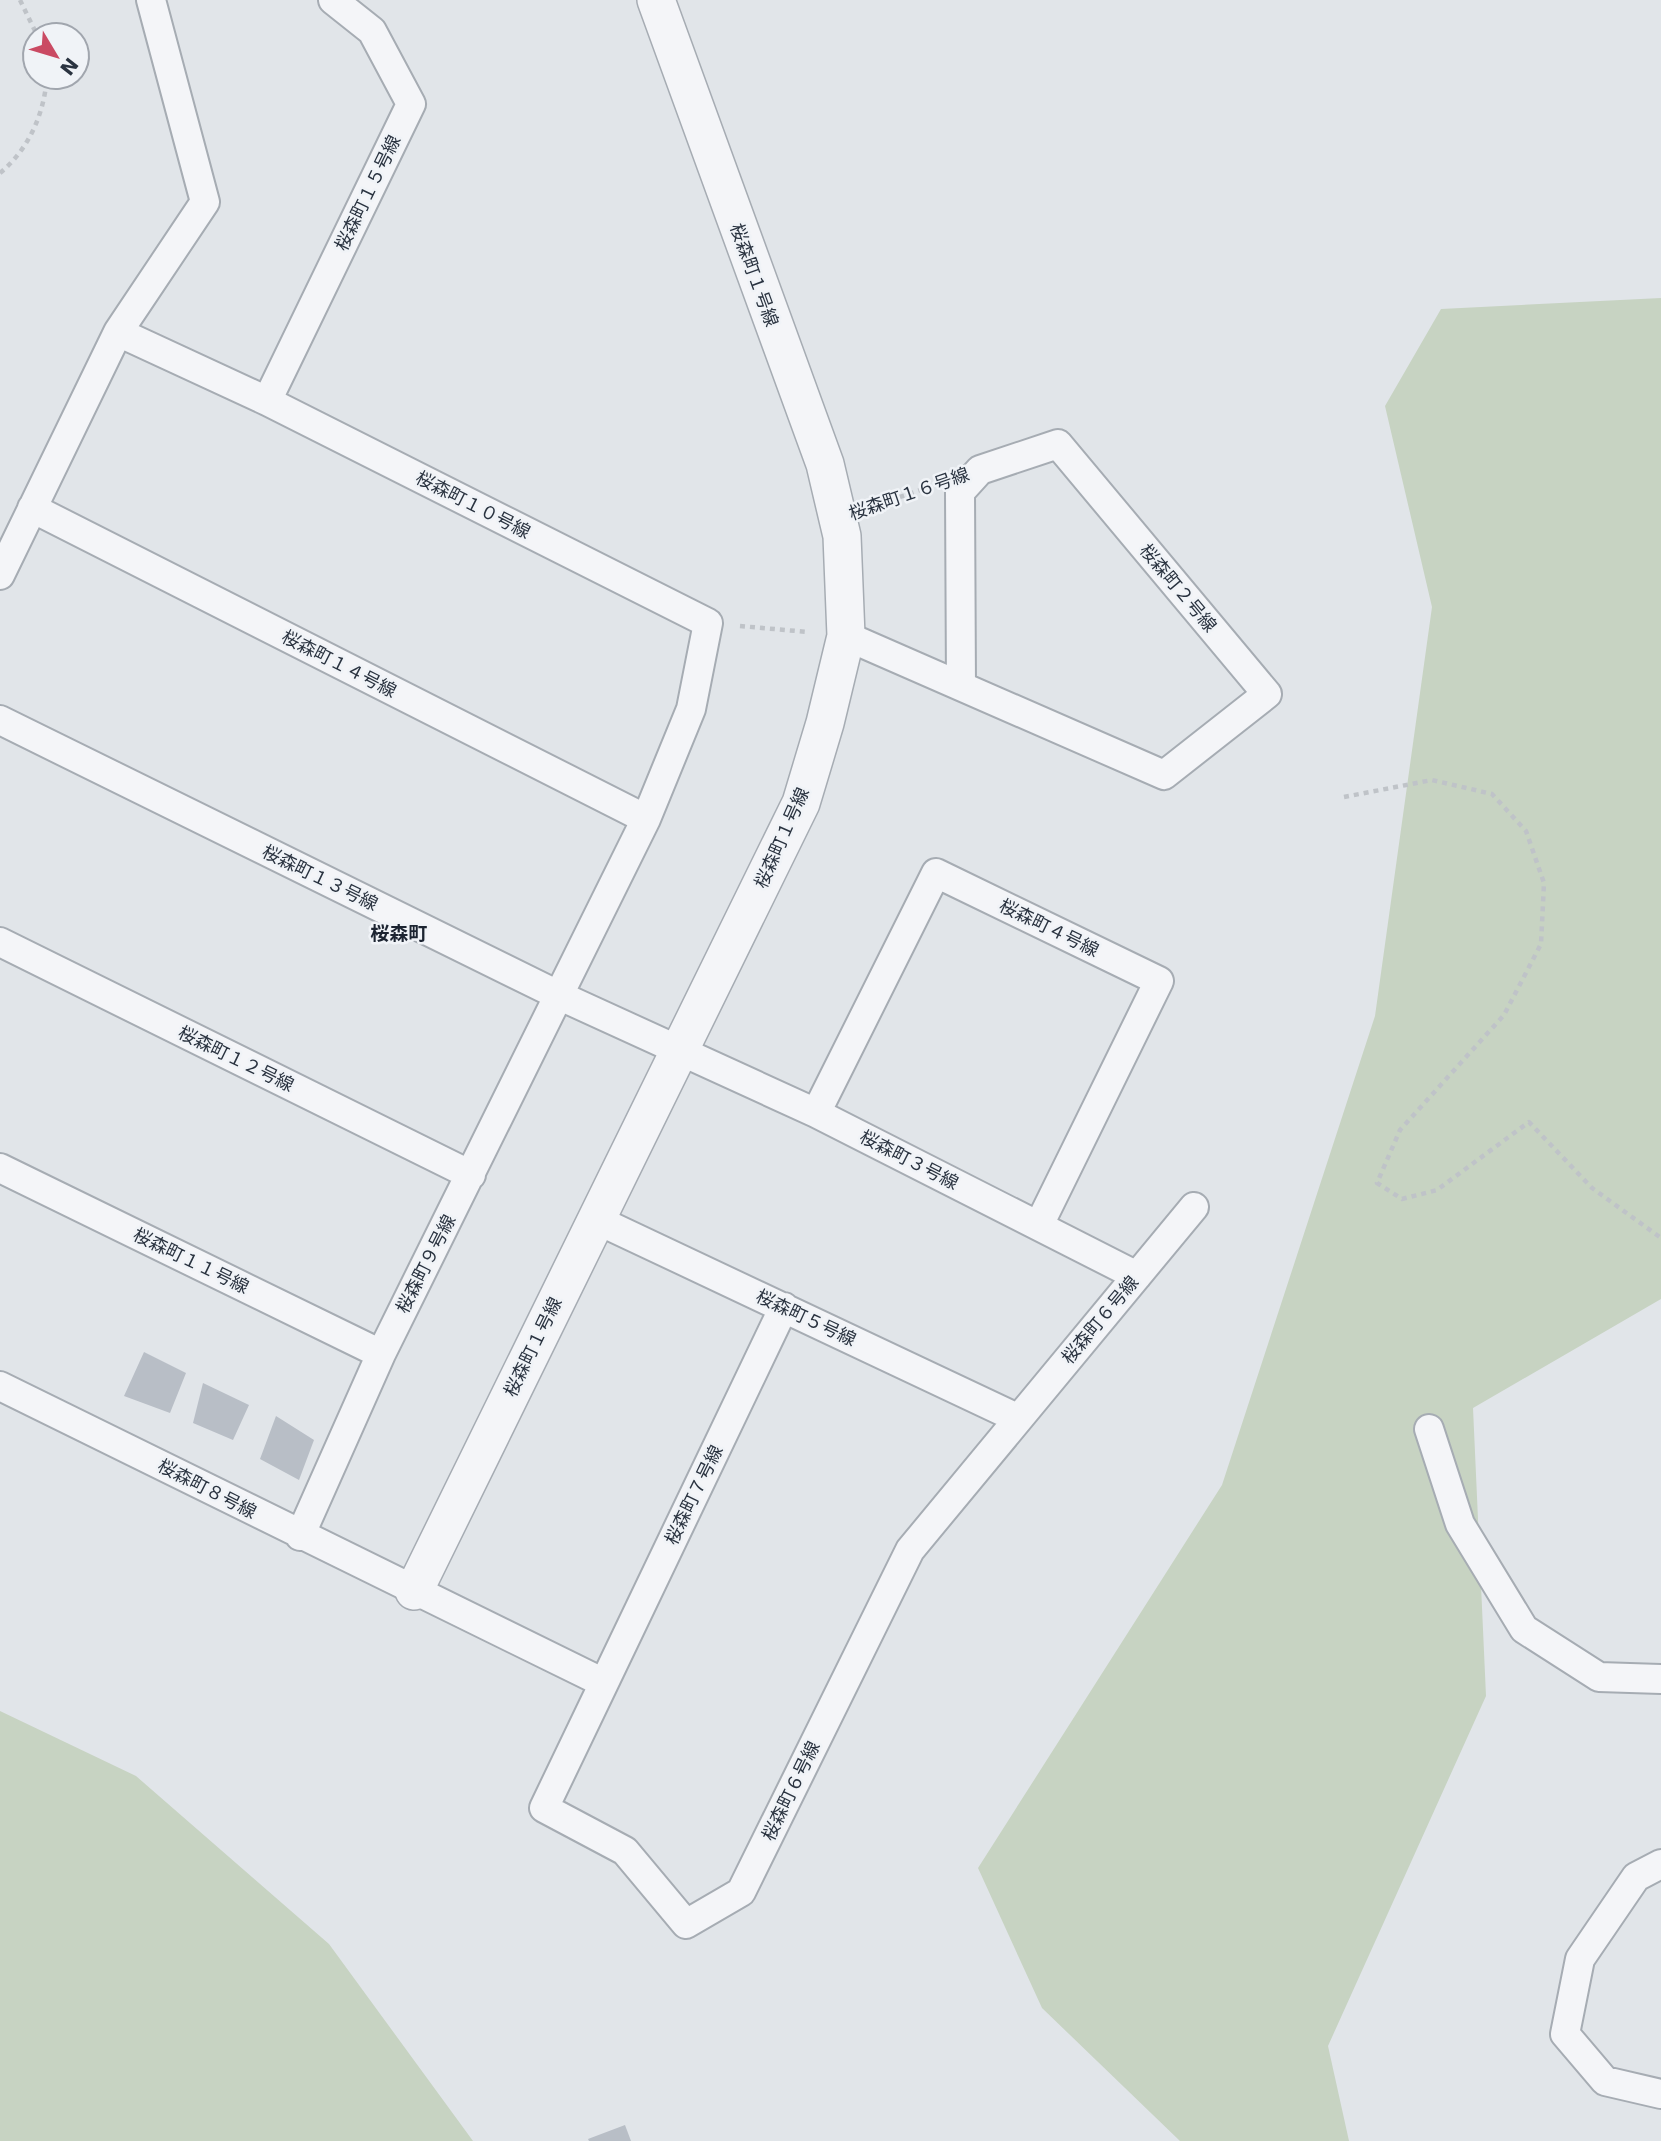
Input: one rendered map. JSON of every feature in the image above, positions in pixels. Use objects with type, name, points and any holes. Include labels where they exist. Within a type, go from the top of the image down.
[{"type":"street","points":[[0,575],[118,332],[205,202],[151,0]]},
{"type":"street","name":"桜森町１５号線","points":[[267,401],[411,103],[372,31],[333,0]]},
{"type":"street","name":"桜森町１号線","points":[[414,1591],[801,803],[825,723],[846,636],[842,536],[825,464],[656,0]]},
{"type":"street","name":"桜森町１０号線","points":[[118,332],[267,401],[708,623]]},
{"type":"street","name":"桜森町２号線","points":[[846,636],[1164,775],[1267,694],[1058,444],[980,470]]},
{"type":"street","points":[[961,685],[960,492],[980,470]]},
{"type":"street","name":"桜森町１４号線","points":[[32,508],[646,819]]},
{"type":"street","points":[[558,995],[646,819],[691,709],[708,623]]},
{"type":"street","name":"桜森町１３号線","points":[[0,720],[558,995],[679,1051]]},
{"type":"street","name":"桜森町４号線","points":[[816,1113],[936,873],[1159,981],[1039,1226]]},
{"type":"street","name":"桜森町１２号線","points":[[0,942],[471,1175]]},
{"type":"street","name":"桜森町９号線","points":[[300,1536],[381,1354],[558,995]]},
{"type":"street","name":"桜森町３号線","points":[[679,1051],[816,1113],[1137,1276]]},
{"type":"street","name":"桜森町１１号線","points":[[0,1168],[381,1354]]},
{"type":"street","name":"桜森町６号線","points":[[604,1683],[544,1808],[625,1851],[686,1924],[741,1892],[910,1550],[1194,1207]]},
{"type":"street","name":"桜森町５号線","points":[[596,1219],[1017,1418]]},
{"type":"street","name":"桜森町７号線","points":[[604,1683],[784,1307]]},
{"type":"street","name":"桜森町８号線","points":[[0,1386],[414,1591]]},
{"type":"street","points":[[1429,1429],[1460,1524],[1524,1629],[1599,1677],[1661,1679]]},
{"type":"street","points":[[414,1591],[604,1683]]},
{"type":"street","points":[[1661,1864],[1636,1877],[1580,1959],[1565,2034],[1605,2081],[1661,2094]]},
{"type":"path","points":[[20,0],[30,21]]},
{"type":"path","points":[[0,173],[17,159],[45,107],[46,91]]},
{"type":"path","name":"桜森町１６号線","points":[[837,518],[980,470]]},
{"type":"path","points":[[708,623],[846,636]]},
{"type":"path","points":[[1344,797],[1432,780],[1492,794],[1525,831],[1544,883],[1541,944],[1504,1015],[1400,1130],[1377,1183],[1402,1199],[1437,1190],[1529,1122],[1592,1188],[1661,1238]]},
{"type":"green space","points":[[1661,298],[1661,1299],[1473,1408],[1486,1696],[1328,2046],[1349,2141],[1180,2141],[1042,2008],[978,1868],[1222,1485],[1375,1016],[1432,607],[1385,406],[1441,309]]},
{"type":"green space","points":[[0,1711],[136,1776],[329,1944],[473,2141],[0,2141]]},
{"type":"building","points":[[144,1352],[186,1373],[170,1413],[124,1396]]},
{"type":"building","points":[[203,1383],[249,1405],[233,1440],[193,1423]]},
{"type":"building","points":[[276,1416],[314,1440],[299,1480],[260,1459]]},
{"type":"building","points":[[625,2125],[631,2141],[588,2139]]},
{"type":"district","name":"桜森町","points":[[399,933]]}]
